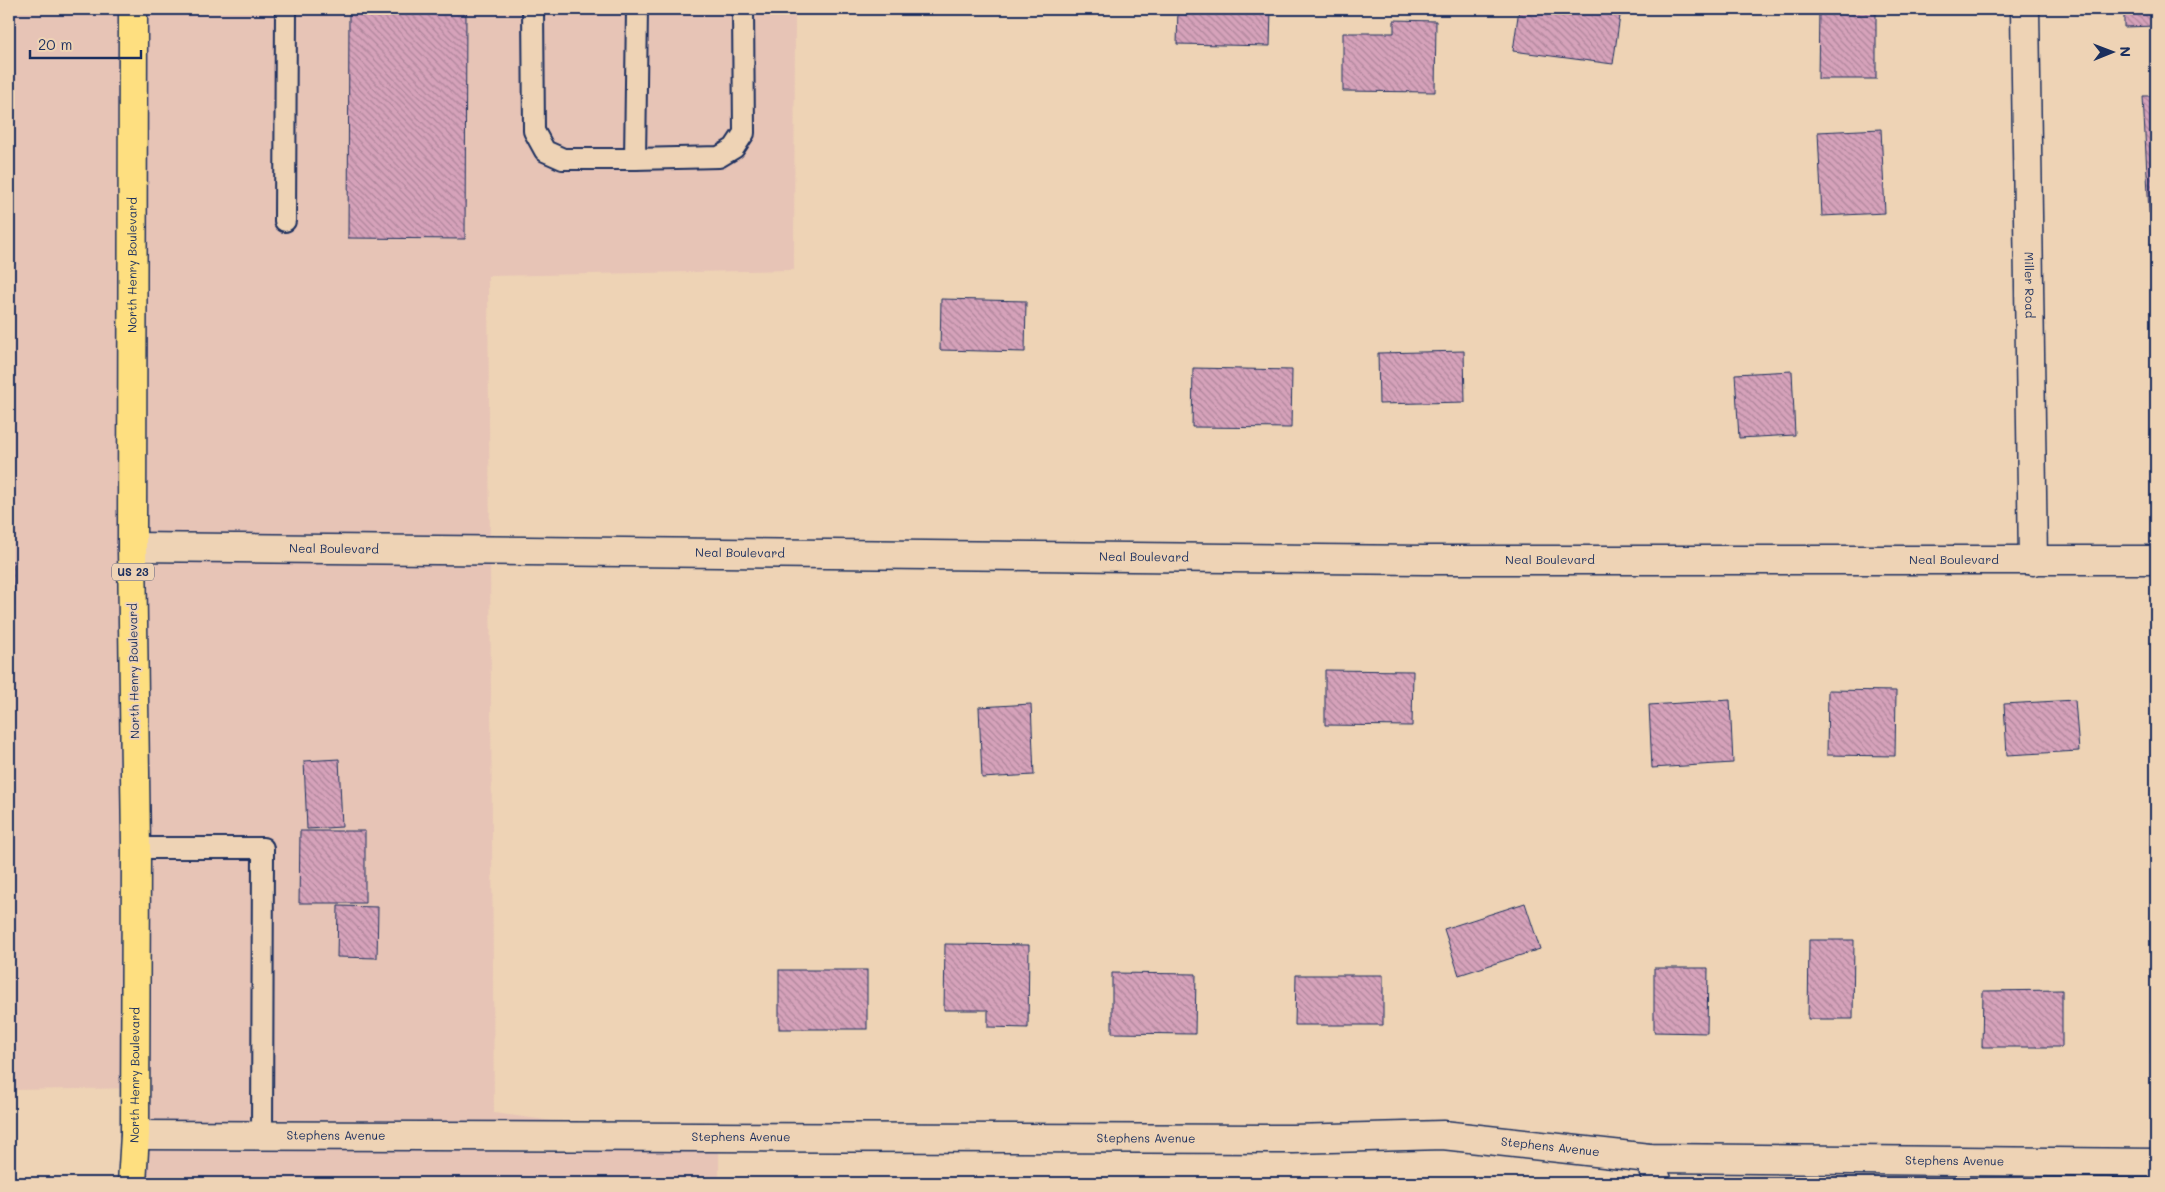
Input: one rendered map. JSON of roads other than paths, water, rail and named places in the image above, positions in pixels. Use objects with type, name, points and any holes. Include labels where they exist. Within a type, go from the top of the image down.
[{"type":"highway","name":"North Henry Boulevard","points":[[132,1183],[135,1135],[136,848],[132,548],[133,9]]},
{"type":"street","name":"Miller Road","points":[[2025,9],[2034,561]]},
{"type":"street","name":"Neal Boulevard","points":[[132,548],[1414,560],[2156,560]]},
{"type":"street","name":"Stephens Avenue","points":[[135,1135],[262,1137],[1294,1139],[1443,1135],[1653,1171],[2156,1163]]},
{"type":"lane","points":[[285,221],[286,9]]},
{"type":"lane","points":[[533,9],[534,131],[545,150],[563,160],[719,157],[734,148],[744,133],[743,9]]},
{"type":"lane","points":[[635,159],[637,9]]},
{"type":"lane","points":[[136,848],[263,848],[262,1137]]}]
